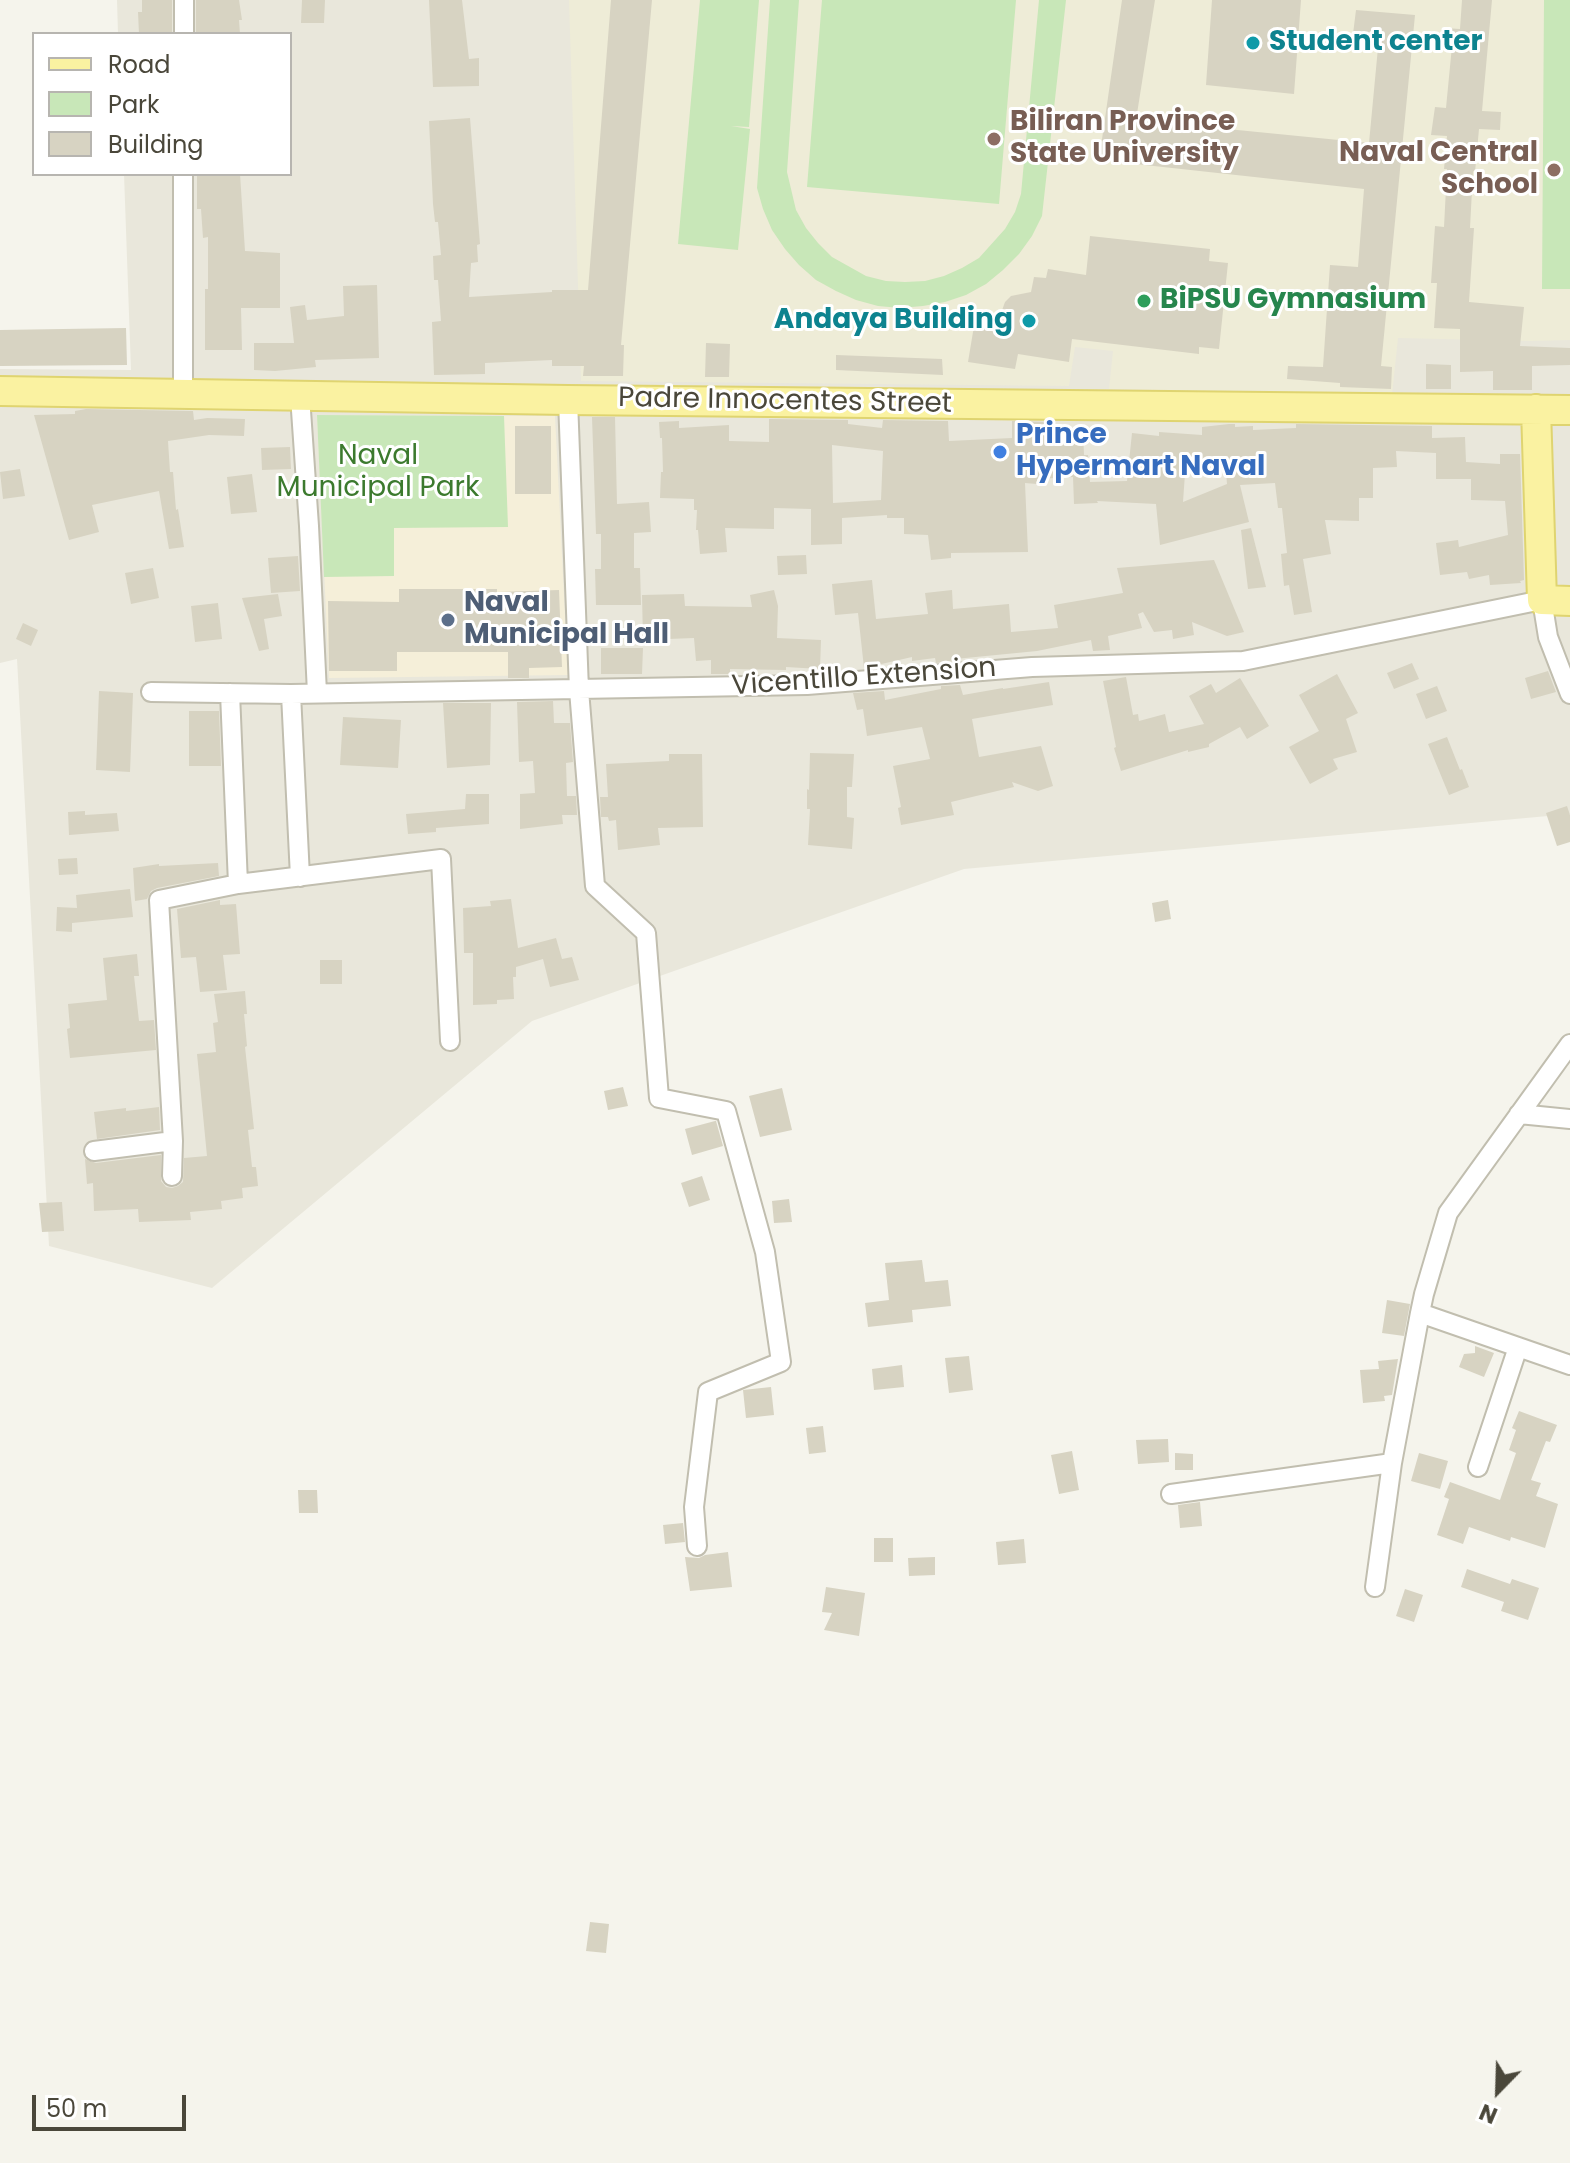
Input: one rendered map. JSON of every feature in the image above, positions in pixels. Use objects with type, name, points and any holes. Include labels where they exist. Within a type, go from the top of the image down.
[{"type":"main road","name":"Padre Innocentes Street","points":[[0,391],[1570,410]]},
{"type":"main road","points":[[1536,409],[1542,600]]},
{"type":"main road","name":"Vicentillo Extension","points":[[1542,600],[1570,601]]},
{"type":"street","points":[[184,0],[184,32]]},
{"type":"street","points":[[183,176],[183,394]]},
{"type":"street","points":[[300,396],[317,693]]},
{"type":"street","points":[[568,400],[579,690],[595,886],[646,933],[659,1098],[726,1111],[765,1252],[781,1362],[708,1392],[694,1507],[697,1546]]},
{"type":"street","points":[[1542,600],[1548,637],[1570,694]]},
{"type":"street","name":"Vicentillo Extension","points":[[151,692],[291,694],[807,685],[1032,667],[1243,661],[1542,600]]},
{"type":"street","points":[[230,693],[238,884]]},
{"type":"street","points":[[291,694],[300,877]]},
{"type":"street","points":[[172,1176],[173,1141],[159,900],[238,884],[441,859],[450,1041]]},
{"type":"street","points":[[1375,1587],[1392,1463],[1420,1313],[1448,1213],[1570,1044]]},
{"type":"street","points":[[1519,1114],[1570,1119]]},
{"type":"street","points":[[94,1151],[173,1141]]},
{"type":"street","points":[[1420,1313],[1570,1365]]},
{"type":"street","points":[[1478,1467],[1518,1347]]},
{"type":"street","points":[[1171,1494],[1392,1463]]},
{"type":"shaded area","points":[[117,0],[1570,0],[1570,814],[964,869],[532,1021],[212,1288],[49,1246],[17,659],[0,663],[0,369],[131,370],[124,176],[292,176],[292,32],[118,32]]},
{"type":"shaded area","name":"Biliran Province State University","points":[[569,0],[1570,0],[1570,340],[1398,338],[1392,395],[1109,389],[1113,351],[1075,347],[1069,386],[581,381]]},
{"type":"shaded area","points":[[317,415],[555,416],[568,675],[329,678]]},
{"type":"green space","points":[[700,0],[759,0],[749,127],[731,126],[750,129],[738,250],[678,244]]},
{"type":"green space","points":[[770,0],[799,0],[787,172],[796,210],[806,228],[832,257],[866,276],[905,282],[944,276],[979,258],[1005,229],[1015,212],[1021,194],[1039,0],[1066,0],[1042,216],[1019,254],[986,284],[945,302],[900,308],[878,306],[856,300],[816,280],[785,249],[772,230],[757,188]]},
{"type":"green space","points":[[822,0],[1016,0],[999,204],[807,187]]},
{"type":"green space","name":"Naval Central School","points":[[1544,0],[1570,0],[1570,289],[1542,289]]},
{"type":"green space","name":"Naval Municipal Park","points":[[317,415],[504,416],[508,527],[394,528],[394,576],[324,577]]},
{"type":"building","points":[[142,0],[172,0],[172,32],[139,32],[138,12],[142,12]]},
{"type":"building","points":[[196,0],[239,0],[242,20],[239,20],[240,32],[196,32]]},
{"type":"building","points":[[302,0],[325,0],[324,23],[301,23]]},
{"type":"building","points":[[429,0],[462,0],[469,59],[479,58],[479,86],[433,87]]},
{"type":"building","points":[[611,0],[652,0],[621,345],[624,345],[623,376],[583,376],[584,366],[552,366],[552,360],[485,363],[485,374],[434,375],[432,322],[441,321],[433,256],[441,255],[433,204],[429,121],[470,118],[480,244],[477,245],[478,262],[471,263],[469,297],[588,290]]},
{"type":"building","points":[[1122,0],[1155,0],[1136,120],[1369,143],[1379,37],[1353,34],[1356,10],[1415,15],[1381,366],[1392,367],[1391,389],[1340,387],[1340,383],[1287,379],[1288,366],[1323,367],[1330,265],[1358,267],[1364,189],[1099,160]]},
{"type":"building","name":"Student center","points":[[1212,0],[1301,0],[1294,94],[1206,85]]},
{"type":"building","points":[[1462,0],[1492,0],[1482,111],[1501,112],[1500,130],[1479,129],[1473,171],[1470,228],[1474,228],[1469,302],[1524,307],[1520,346],[1570,348],[1570,365],[1532,366],[1532,390],[1493,390],[1493,371],[1460,372],[1460,329],[1434,328],[1437,283],[1431,283],[1435,226],[1444,227],[1447,136],[1431,135],[1435,107],[1446,108],[1452,46],[1442,45],[1444,28],[1460,29]]},
{"type":"building","points":[[197,176],[240,176],[245,251],[280,253],[280,308],[241,308],[242,350],[205,350],[208,237],[203,238],[201,209],[197,209]]},
{"type":"building","points":[[1090,236],[1210,249],[1209,261],[1228,263],[1219,349],[1199,347],[1199,354],[1072,339],[1069,362],[1018,354],[1015,369],[968,362],[974,326],[984,327],[985,315],[1000,316],[1011,296],[1031,292],[1034,277],[1046,278],[1048,269],[1086,275]]},
{"type":"building","points":[[377,285],[379,358],[315,360],[316,367],[254,370],[254,343],[294,343],[290,307],[305,305],[307,320],[344,316],[343,286]]},
{"type":"building","points":[[126,328],[127,365],[0,366],[0,330]]},
{"type":"building","points":[[706,343],[730,344],[729,377],[705,377]]},
{"type":"building","points":[[836,355],[942,359],[943,375],[836,370]]},
{"type":"building","points":[[1426,364],[1451,365],[1451,389],[1426,389]]},
{"type":"building","points":[[75,411],[193,411],[194,420],[245,419],[244,436],[209,435],[168,441],[170,472],[173,472],[176,510],[184,547],[169,549],[159,491],[92,505],[99,532],[69,540],[34,415],[75,414]]},
{"type":"building","points":[[592,417],[615,417],[617,504],[649,502],[651,532],[634,533],[634,568],[640,568],[641,605],[596,605],[595,569],[601,569],[601,534],[596,534]]},
{"type":"building","points":[[769,419],[848,420],[848,424],[882,428],[883,420],[948,421],[949,441],[1012,438],[1012,421],[1052,422],[1052,432],[1083,431],[1090,482],[1127,481],[1132,433],[1202,435],[1202,427],[1229,424],[1235,424],[1235,427],[1253,426],[1253,430],[1296,428],[1296,424],[1432,426],[1432,438],[1465,437],[1466,462],[1500,464],[1500,454],[1520,454],[1524,580],[1521,583],[1490,585],[1489,575],[1469,579],[1467,572],[1440,575],[1436,543],[1458,540],[1459,547],[1508,535],[1505,501],[1471,500],[1471,479],[1436,479],[1436,453],[1396,451],[1397,467],[1373,468],[1373,498],[1359,498],[1359,521],[1325,520],[1331,554],[1303,559],[1312,612],[1294,615],[1289,585],[1284,586],[1281,554],[1287,553],[1282,508],[1278,508],[1275,483],[1240,485],[1249,522],[1160,545],[1156,504],[1097,501],[1074,504],[1073,477],[1037,479],[1037,484],[1025,483],[1028,552],[951,553],[951,558],[931,560],[928,535],[904,534],[904,518],[887,518],[887,515],[842,518],[842,544],[811,545],[811,509],[774,508],[774,529],[725,528],[727,552],[700,554],[694,499],[660,498],[663,472],[659,422],[679,421],[679,428],[729,425],[729,441],[769,442]],"holes":[[[832,445],[883,451],[881,500],[833,503]],[[1186,459],[1225,459],[1227,484],[1183,502]]]},
{"type":"building","points":[[515,426],[551,426],[551,494],[515,494]]},
{"type":"building","points":[[290,447],[291,469],[262,470],[261,448]]},
{"type":"building","points":[[20,469],[25,496],[3,499],[0,472]]},
{"type":"building","points":[[252,474],[257,512],[231,514],[227,477]]},
{"type":"building","points":[[1251,528],[1266,587],[1248,589],[1241,530]]},
{"type":"building","points":[[806,555],[807,574],[778,575],[777,556]]},
{"type":"building","points":[[298,556],[300,591],[271,593],[268,558]]},
{"type":"building","points":[[1214,560],[1244,632],[1227,636],[1192,622],[1194,635],[1173,639],[1172,630],[1154,632],[1143,612],[1138,614],[1142,628],[1108,636],[1110,650],[1093,651],[1091,640],[1037,651],[936,663],[935,658],[912,661],[912,657],[864,668],[858,613],[835,615],[832,584],[872,580],[876,619],[928,614],[925,593],[952,590],[953,609],[1009,604],[1011,632],[1058,628],[1054,605],[1123,593],[1117,568]]},
{"type":"building","points":[[153,568],[159,598],[131,604],[125,573]]},
{"type":"building","points":[[399,589],[559,590],[562,667],[529,668],[529,678],[508,678],[508,652],[397,652],[397,671],[329,671],[328,601],[399,602]]},
{"type":"building","points":[[774,590],[778,606],[777,638],[821,640],[820,669],[730,669],[730,674],[711,674],[711,660],[696,661],[694,638],[643,640],[642,595],[684,594],[685,606],[752,607],[750,595]]},
{"type":"building","points":[[278,594],[282,616],[264,619],[269,649],[259,651],[242,598]]},
{"type":"building","points":[[218,603],[222,639],[195,642],[191,606]]},
{"type":"building","points":[[23,623],[38,630],[31,646],[16,639]]},
{"type":"building","points":[[601,648],[643,648],[642,674],[601,674]]},
{"type":"building","points":[[1412,663],[1419,679],[1394,689],[1387,673]]},
{"type":"building","points":[[1548,671],[1556,692],[1531,699],[1525,678]]},
{"type":"building","points":[[1337,674],[1358,713],[1346,719],[1357,752],[1333,759],[1338,769],[1310,784],[1289,747],[1319,731],[1299,695]]},
{"type":"building","points":[[1126,677],[1133,715],[1138,714],[1139,721],[1165,714],[1169,732],[1204,724],[1189,696],[1211,684],[1216,693],[1240,678],[1269,726],[1247,739],[1240,727],[1209,744],[1209,747],[1188,750],[1121,771],[1103,681]]},
{"type":"building","points":[[1049,682],[1053,705],[972,719],[979,757],[1041,746],[1053,786],[1038,791],[1012,782],[1014,787],[951,802],[954,815],[901,825],[898,808],[901,807],[893,766],[930,759],[922,727],[867,736],[863,709],[857,710],[853,693],[884,691],[885,700],[941,689],[941,686],[960,685],[963,695]]},
{"type":"building","points":[[1437,686],[1447,711],[1426,719],[1416,694]]},
{"type":"building","points":[[99,691],[133,693],[130,772],[96,770]]},
{"type":"building","points":[[553,701],[554,723],[570,723],[573,762],[566,763],[567,796],[576,796],[577,815],[562,815],[563,824],[520,829],[520,794],[535,793],[533,761],[519,762],[517,702]]},
{"type":"building","points":[[443,703],[491,703],[490,765],[447,768]]},
{"type":"building","points":[[189,711],[219,711],[221,766],[189,766]]},
{"type":"building","points":[[343,717],[401,720],[398,768],[340,765]]},
{"type":"building","points":[[1447,737],[1469,787],[1449,795],[1428,744]]},
{"type":"building","points":[[810,753],[854,754],[852,787],[847,787],[847,817],[854,818],[852,849],[808,845]]},
{"type":"building","points":[[669,754],[702,754],[703,827],[658,828],[660,845],[618,850],[616,820],[601,817],[600,797],[608,797],[606,764],[669,761]]},
{"type":"building","points":[[466,794],[489,794],[489,824],[436,828],[436,832],[408,834],[406,814],[465,809]]},
{"type":"building","points":[[1567,806],[1570,842],[1557,846],[1546,813]]},
{"type":"building","points":[[85,811],[85,815],[117,813],[119,831],[69,835],[68,812]]},
{"type":"building","points":[[77,858],[78,874],[59,875],[58,859]]},
{"type":"building","points":[[218,863],[219,876],[157,888],[151,891],[147,899],[135,901],[133,868],[159,864]]},
{"type":"building","points":[[130,889],[133,917],[72,923],[72,932],[56,931],[57,907],[77,908],[76,895]]},
{"type":"building","points":[[511,899],[518,948],[556,938],[562,959],[572,957],[579,980],[550,987],[543,959],[516,967],[514,999],[497,1000],[497,1004],[473,1005],[473,953],[464,953],[463,908],[491,906],[490,901]]},
{"type":"building","points":[[220,900],[220,905],[236,904],[240,954],[223,955],[227,990],[200,992],[196,957],[181,958],[177,909]]},
{"type":"building","points":[[1168,900],[1171,919],[1155,922],[1152,903]]},
{"type":"building","points":[[137,954],[139,976],[134,976],[139,1021],[154,1020],[156,1050],[70,1058],[68,1004],[107,1000],[103,958]]},
{"type":"building","points":[[320,960],[342,960],[342,984],[320,984]]},
{"type":"building","points":[[245,991],[245,1047],[254,1129],[248,1130],[252,1167],[256,1167],[258,1186],[242,1188],[243,1198],[221,1201],[222,1209],[190,1212],[191,1220],[139,1222],[138,1209],[94,1211],[93,1183],[87,1184],[85,1159],[96,1163],[161,1155],[161,1181],[172,1188],[183,1182],[184,1158],[207,1156],[197,1054],[216,1052],[213,1023],[218,1022],[214,994]]},
{"type":"building","points":[[623,1087],[628,1106],[608,1110],[604,1091]]},
{"type":"building","points":[[782,1088],[792,1130],[760,1137],[749,1096]]},
{"type":"building","points":[[159,1107],[160,1130],[97,1139],[94,1112]]},
{"type":"building","points":[[716,1121],[723,1146],[692,1155],[685,1129]]},
{"type":"building","points":[[702,1176],[710,1200],[689,1207],[681,1183]]},
{"type":"building","points":[[789,1199],[792,1222],[774,1223],[772,1201]]},
{"type":"building","points":[[62,1202],[64,1231],[42,1232],[39,1203]]},
{"type":"building","points":[[922,1260],[925,1282],[948,1280],[951,1306],[912,1310],[913,1322],[868,1327],[865,1303],[889,1300],[885,1263]]},
{"type":"building","points":[[1387,1300],[1410,1304],[1404,1336],[1382,1333]]},
{"type":"building","points":[[1475,1346],[1494,1353],[1484,1377],[1459,1367],[1464,1354],[1475,1353]]},
{"type":"building","points":[[969,1356],[973,1390],[949,1393],[945,1358]]},
{"type":"building","points":[[1398,1359],[1392,1395],[1384,1396],[1385,1401],[1363,1403],[1360,1370],[1379,1369],[1378,1361]]},
{"type":"building","points":[[902,1365],[904,1387],[874,1390],[872,1369]]},
{"type":"building","points":[[771,1387],[774,1415],[746,1418],[743,1390]]},
{"type":"building","points":[[1519,1411],[1557,1425],[1550,1442],[1546,1441],[1531,1480],[1541,1483],[1536,1496],[1558,1504],[1545,1548],[1511,1537],[1510,1541],[1469,1527],[1463,1544],[1437,1535],[1449,1499],[1444,1497],[1450,1482],[1500,1500],[1516,1453],[1509,1450],[1516,1430],[1512,1428]]},
{"type":"building","points":[[823,1426],[826,1452],[809,1454],[806,1428]]},
{"type":"building","points":[[1168,1439],[1169,1462],[1138,1464],[1136,1440]]},
{"type":"building","points":[[1072,1451],[1079,1490],[1059,1494],[1051,1455]]},
{"type":"building","points":[[1175,1453],[1193,1454],[1193,1470],[1175,1470]]},
{"type":"building","points":[[1419,1453],[1448,1461],[1440,1489],[1411,1481]]},
{"type":"building","points":[[298,1490],[317,1490],[318,1513],[299,1513]]},
{"type":"building","points":[[1200,1502],[1202,1526],[1180,1528],[1178,1505]]},
{"type":"building","points":[[683,1523],[685,1542],[665,1544],[663,1525]]},
{"type":"building","points":[[874,1538],[893,1538],[893,1562],[874,1562]]},
{"type":"building","points":[[1024,1539],[1026,1563],[998,1565],[996,1542]]},
{"type":"building","points":[[728,1552],[732,1587],[690,1591],[685,1557],[699,1558]]},
{"type":"building","points":[[935,1557],[935,1575],[909,1576],[908,1558]]},
{"type":"building","points":[[1467,1569],[1510,1584],[1512,1579],[1539,1588],[1528,1620],[1501,1611],[1504,1602],[1461,1587]]},
{"type":"building","points":[[826,1587],[865,1593],[859,1636],[824,1630],[832,1613],[822,1612]]},
{"type":"building","points":[[1405,1589],[1423,1595],[1414,1622],[1396,1616]]},
{"type":"building","points":[[590,1922],[609,1924],[606,1953],[586,1951]]},
{"type":"place","name":"Student center","points":[[1253,43]]},
{"type":"place","name":"Biliran Province State University","points":[[994,139]]},
{"type":"place","name":"Naval Central School","points":[[1554,170]]},
{"type":"place","name":"BiPSU Gymnasium","points":[[1144,301]]},
{"type":"place","name":"Andaya Building","points":[[1029,321]]},
{"type":"place","name":"Prince Hypermart Naval","points":[[1000,452]]},
{"type":"place","name":"Naval Municipal Hall","points":[[448,620]]}]
